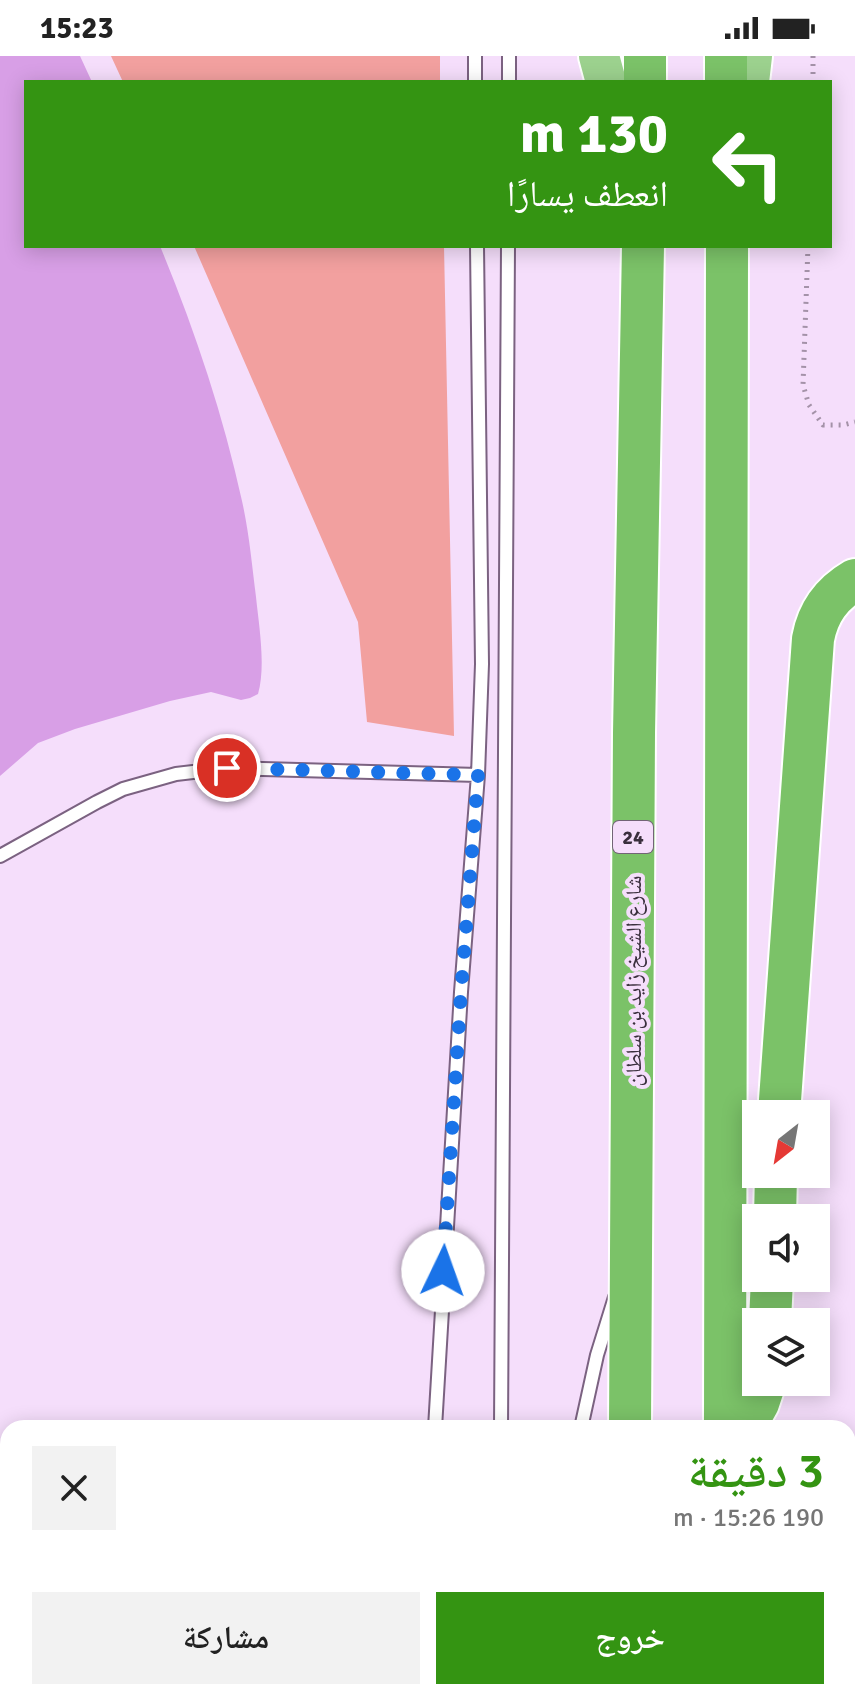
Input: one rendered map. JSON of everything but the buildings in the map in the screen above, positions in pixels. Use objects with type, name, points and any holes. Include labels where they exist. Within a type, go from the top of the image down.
[{"type":"highway","points":[[645,56],[645,80]]},
{"type":"highway","points":[[726,56],[726,80]]},
{"type":"highway","name":"شارع الشيخ زايد بن سلطان","points":[[630,1420],[634,733],[643,248]]},
{"type":"highway","points":[[725,1420],[727,248]]},
{"type":"highway","points":[[780,1100],[813,639],[822,610],[842,587],[855,580]]},
{"type":"highway","points":[[748,1420],[760,1396]]},
{"type":"main road","points":[[599,56],[605,80]]},
{"type":"main road","points":[[749,80],[752,56]]},
{"type":"lane","points":[[475,56],[475,80]]},
{"type":"lane","points":[[509,56],[509,80]]},
{"type":"lane","points":[[435,1420],[461,992],[478,775],[482,664],[477,248]]},
{"type":"lane","points":[[501,1420],[508,248]]},
{"type":"lane","points":[[0,856],[123,789],[188,772],[227,768],[478,775]]},
{"type":"lane","points":[[583,1420],[597,1355],[631,1257]]},
{"type":"path","points":[[813,56],[813,80]]},
{"type":"path","points":[[808,248],[803,385],[809,405],[823,425],[855,422]]},
{"type":"shaded area","points":[[0,56],[80,56],[91,80],[24,80],[24,248],[161,248],[207,372],[234,468],[248,537],[259,620],[260,683],[258,694],[250,698],[241,700],[211,692],[75,729],[38,743],[0,776]]},
{"type":"shaded area","points":[[111,56],[440,56],[440,80],[122,80]]},
{"type":"shaded area","points":[[195,248],[444,248],[454,736],[367,722],[358,622]]},
{"type":"route","points":[[227,768],[478,775],[443,1271]]}]
